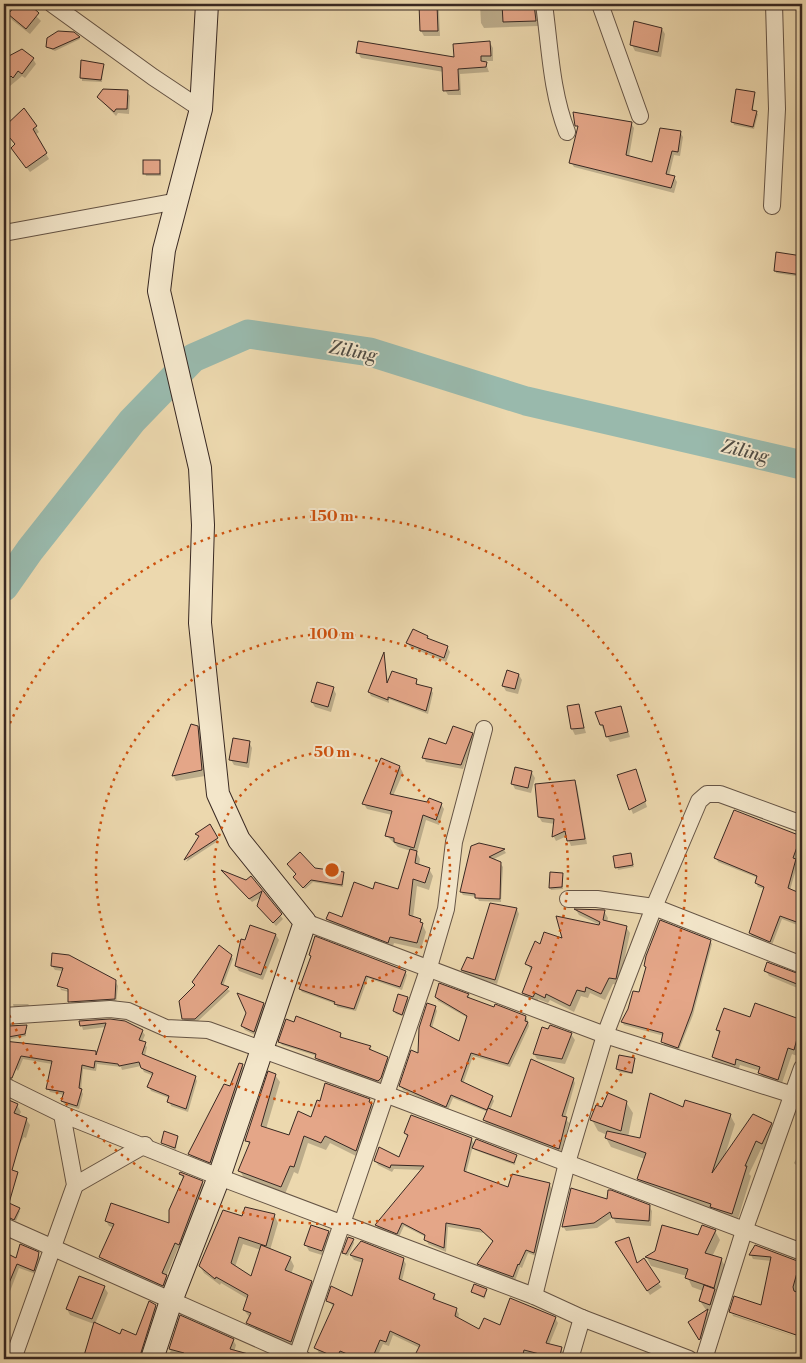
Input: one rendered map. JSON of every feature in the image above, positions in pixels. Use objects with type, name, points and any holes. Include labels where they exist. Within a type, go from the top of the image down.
[{"type":"main road","points":[[152,1359],[171,1301],[220,1177],[305,922],[238,840],[218,794],[200,624],[203,525],[200,468],[159,291],[164,250],[201,109],[207,4]]},
{"type":"street","points":[[52,4],[201,109]]},
{"type":"street","points":[[544,4],[558,110],[567,132]]},
{"type":"street","points":[[600,4],[640,116]]},
{"type":"street","points":[[772,206],[777,109],[774,4]]},
{"type":"street","points":[[4,233],[178,201]]},
{"type":"street","points":[[4,1226],[298,1358],[446,909],[454,842],[484,729]]},
{"type":"street","points":[[534,1296],[567,1163],[605,1035],[654,907],[699,802],[707,794],[720,794],[802,824]]},
{"type":"street","points":[[568,899],[597,899],[654,907],[802,965]]},
{"type":"street","points":[[305,922],[605,1035],[798,1095]]},
{"type":"street","points":[[4,1016],[110,1009],[128,1011],[166,1028],[208,1030],[385,1094],[802,1252]]},
{"type":"street","points":[[704,1359],[744,1231],[798,1095],[802,1068]]},
{"type":"street","points":[[7,1087],[62,1114],[341,1224],[534,1296],[582,1318],[689,1359]]},
{"type":"street","points":[[13,1359],[75,1185],[62,1114]]},
{"type":"street","points":[[75,1185],[144,1145]]},
{"type":"street","points":[[570,1359],[582,1318]]},
{"type":"building","points":[[17,4],[29,4],[39,13],[26,29],[8,14]]},
{"type":"building","points":[[419,4],[437,4],[438,31],[420,31]]},
{"type":"building","points":[[502,4],[534,4],[536,21],[503,22]]},
{"type":"building","points":[[634,21],[662,28],[658,52],[630,45]]},
{"type":"building","points":[[58,31],[74,32],[80,37],[53,49],[46,47],[47,38]]},
{"type":"building","points":[[358,41],[454,57],[453,44],[490,41],[491,56],[481,56],[481,61],[487,62],[486,67],[458,69],[459,90],[443,91],[442,67],[356,53]]},
{"type":"building","points":[[22,49],[34,58],[22,74],[18,71],[13,78],[11,76],[4,83],[4,61],[7,57]]},
{"type":"building","points":[[81,60],[104,64],[101,80],[80,78]]},
{"type":"building","points":[[103,89],[128,90],[127,109],[116,109],[114,112],[97,97]]},
{"type":"building","points":[[736,89],[755,92],[752,110],[757,111],[753,127],[731,122]]},
{"type":"building","points":[[24,108],[37,126],[33,129],[47,153],[26,168],[11,148],[15,144],[4,131],[4,127]]},
{"type":"building","points":[[573,112],[632,122],[626,155],[652,162],[660,128],[681,131],[678,152],[672,151],[666,174],[675,176],[671,188],[569,163],[578,126],[575,126]]},
{"type":"building","points":[[143,160],[160,160],[160,174],[143,174]]},
{"type":"building","points":[[776,252],[802,256],[802,275],[774,271]]},
{"type":"building","points":[[413,629],[428,636],[427,638],[448,646],[444,658],[406,643]]},
{"type":"building","points":[[384,652],[387,683],[392,671],[417,679],[416,684],[432,688],[426,711],[368,692]]},
{"type":"building","points":[[507,670],[519,674],[515,689],[502,686]]},
{"type":"building","points":[[317,682],[334,687],[328,707],[311,702]]},
{"type":"building","points":[[579,704],[584,728],[571,729],[567,706]]},
{"type":"building","points":[[621,706],[628,732],[606,737],[603,725],[600,725],[595,712]]},
{"type":"building","points":[[191,724],[198,726],[202,770],[172,776]]},
{"type":"building","points":[[453,726],[473,733],[461,765],[422,758],[429,738],[446,744]]},
{"type":"building","points":[[233,738],[250,741],[247,763],[229,760]]},
{"type":"building","points":[[381,758],[400,766],[390,794],[427,802],[429,798],[442,803],[436,820],[423,815],[414,848],[394,842],[394,838],[385,836],[392,811],[362,804]]},
{"type":"building","points":[[515,767],[532,771],[528,788],[511,784]]},
{"type":"building","points":[[636,769],[646,801],[629,810],[617,775]]},
{"type":"building","points":[[575,780],[585,839],[567,841],[565,831],[552,837],[554,819],[538,817],[535,784]]},
{"type":"building","points":[[734,810],[801,836],[793,858],[796,859],[788,888],[802,894],[802,924],[780,916],[770,942],[749,933],[764,887],[755,883],[757,876],[714,858]]},
{"type":"building","points":[[210,824],[218,838],[184,860],[199,836],[195,834]]},
{"type":"building","points":[[479,843],[505,849],[489,857],[501,862],[500,899],[475,898],[475,894],[460,892],[471,846]]},
{"type":"building","points":[[410,849],[417,851],[415,863],[430,868],[425,883],[413,879],[409,915],[421,919],[420,922],[423,923],[417,943],[390,937],[388,943],[326,919],[329,912],[342,917],[354,882],[373,889],[375,882],[398,889]]},
{"type":"building","points":[[300,852],[315,868],[344,872],[342,885],[311,880],[303,888],[293,877],[296,874],[287,864]]},
{"type":"building","points":[[631,853],[633,865],[615,868],[613,856]]},
{"type":"building","points":[[221,870],[246,880],[251,876],[282,914],[273,923],[257,906],[262,891],[249,899]]},
{"type":"building","points":[[550,872],[563,873],[562,887],[549,888]]},
{"type":"building","points":[[490,903],[517,908],[495,980],[461,970],[467,957],[473,959]]},
{"type":"building","points":[[574,909],[605,910],[603,920],[627,926],[616,979],[609,978],[601,994],[586,987],[585,992],[577,990],[570,1006],[546,994],[545,998],[535,993],[533,997],[522,993],[532,967],[525,964],[535,941],[540,944],[544,932],[562,938],[556,916],[599,925],[600,922]]},
{"type":"building","points":[[660,920],[711,940],[692,1011],[678,1048],[661,1042],[663,1033],[621,1022],[628,1009],[633,991],[639,992],[646,967],[644,966],[646,956]]},
{"type":"building","points":[[250,925],[276,934],[261,975],[235,966],[241,939],[245,940]]},
{"type":"building","points":[[315,936],[406,971],[400,987],[366,976],[354,1009],[334,1004],[335,1002],[299,989],[311,956],[309,955]]},
{"type":"building","points":[[219,945],[232,955],[221,984],[229,987],[195,1019],[182,1019],[179,1001],[195,985],[192,982]]},
{"type":"building","points":[[52,953],[69,955],[116,980],[115,999],[68,1002],[68,989],[57,986],[63,968],[51,966]]},
{"type":"building","points":[[767,962],[802,975],[802,986],[764,971]]},
{"type":"building","points":[[439,983],[469,994],[467,997],[494,1007],[495,1004],[526,1016],[525,1021],[528,1022],[508,1064],[471,1053],[461,1081],[493,1096],[487,1110],[451,1095],[446,1107],[399,1086],[411,1050],[418,1053],[419,1028],[427,1003],[436,1006],[430,1026],[459,1041],[467,1016],[435,997]]},
{"type":"building","points":[[237,993],[264,1003],[254,1032],[241,1026],[246,1013]]},
{"type":"building","points":[[398,994],[408,997],[402,1015],[393,1011]]},
{"type":"building","points":[[755,1003],[802,1020],[794,1050],[788,1048],[778,1080],[758,1073],[760,1067],[736,1059],[735,1065],[712,1057],[720,1031],[716,1030],[724,1008],[750,1017]]},
{"type":"building","points":[[296,1016],[341,1033],[340,1037],[371,1046],[369,1049],[388,1057],[381,1078],[378,1081],[315,1058],[316,1054],[278,1042],[286,1019],[294,1022]]},
{"type":"building","points":[[110,1019],[125,1021],[143,1030],[139,1040],[146,1042],[142,1054],[196,1076],[186,1109],[167,1102],[169,1096],[147,1087],[153,1073],[141,1068],[139,1062],[119,1066],[118,1064],[95,1061],[94,1068],[82,1065],[79,1088],[82,1089],[77,1106],[61,1101],[64,1092],[46,1089],[52,1061],[21,1056],[12,1078],[4,1078],[4,1041],[96,1051],[96,1055],[106,1023],[80,1026],[79,1021]]},
{"type":"building","points":[[27,1025],[25,1034],[8,1037],[9,1026]]},
{"type":"building","points":[[550,1025],[572,1033],[562,1059],[533,1054],[542,1027],[548,1029]]},
{"type":"building","points":[[619,1055],[635,1058],[632,1073],[616,1069]]},
{"type":"building","points":[[531,1059],[574,1078],[562,1116],[567,1117],[559,1149],[483,1120],[488,1108],[511,1117]]},
{"type":"building","points":[[239,1063],[243,1064],[210,1163],[188,1154],[224,1084],[230,1086]]},
{"type":"building","points":[[268,1071],[276,1074],[261,1126],[289,1135],[298,1111],[311,1117],[317,1100],[320,1101],[325,1083],[370,1099],[369,1102],[372,1103],[356,1151],[325,1136],[321,1143],[304,1136],[294,1167],[290,1166],[281,1187],[238,1171],[250,1142],[245,1141]]},
{"type":"building","points":[[608,1093],[627,1101],[621,1131],[590,1120],[596,1105],[602,1107]]},
{"type":"building","points":[[650,1093],[683,1107],[685,1100],[731,1114],[712,1173],[753,1114],[772,1123],[762,1144],[756,1141],[745,1166],[747,1166],[732,1214],[710,1207],[711,1204],[637,1179],[646,1153],[605,1138],[607,1131],[640,1138]]},
{"type":"building","points":[[4,1098],[18,1104],[14,1113],[27,1118],[12,1170],[18,1172],[9,1203],[20,1208],[14,1220],[4,1215]]},
{"type":"building","points":[[411,1115],[472,1138],[464,1171],[508,1187],[512,1174],[550,1183],[534,1253],[526,1250],[513,1277],[477,1264],[493,1241],[480,1229],[446,1223],[444,1248],[424,1240],[425,1235],[402,1223],[397,1234],[375,1225],[424,1166],[391,1165],[390,1168],[374,1161],[379,1147],[399,1157],[408,1135],[404,1133]]},
{"type":"building","points":[[164,1131],[178,1136],[175,1148],[161,1143]]},
{"type":"building","points":[[476,1139],[517,1155],[514,1163],[472,1148]]},
{"type":"building","points":[[180,1172],[203,1181],[179,1245],[175,1243],[162,1273],[167,1275],[163,1286],[99,1257],[114,1224],[105,1221],[111,1203],[169,1223],[169,1210],[184,1176],[179,1174]]},
{"type":"building","points":[[571,1188],[607,1199],[608,1190],[611,1190],[650,1205],[649,1221],[612,1218],[610,1212],[594,1223],[562,1227]]},
{"type":"building","points":[[245,1207],[275,1214],[266,1246],[239,1237],[231,1263],[251,1276],[261,1245],[291,1257],[285,1270],[312,1281],[291,1342],[246,1323],[251,1313],[243,1310],[248,1295],[216,1277],[215,1279],[199,1266],[223,1210],[242,1216]]},
{"type":"building","points":[[311,1225],[329,1231],[322,1251],[304,1245]]},
{"type":"building","points":[[662,1225],[698,1235],[702,1225],[716,1230],[705,1253],[722,1258],[714,1288],[685,1278],[688,1269],[645,1257],[655,1251]]},
{"type":"building","points":[[348,1237],[354,1239],[346,1254],[342,1253]]},
{"type":"building","points":[[629,1237],[637,1263],[644,1258],[660,1282],[647,1291],[615,1242]]},
{"type":"building","points":[[361,1241],[404,1258],[399,1279],[435,1294],[433,1299],[457,1308],[455,1316],[479,1329],[484,1318],[500,1325],[510,1298],[556,1317],[546,1343],[562,1347],[559,1359],[524,1350],[522,1359],[413,1359],[420,1345],[390,1331],[386,1342],[380,1340],[372,1359],[359,1359],[340,1351],[337,1358],[314,1348],[334,1304],[326,1301],[331,1286],[352,1296],[363,1259],[350,1255]]},
{"type":"building","points":[[20,1244],[39,1252],[34,1271],[17,1264],[4,1295],[4,1252],[16,1258]]},
{"type":"building","points":[[755,1245],[800,1262],[793,1287],[794,1291],[802,1294],[802,1337],[729,1312],[734,1296],[761,1305],[771,1257],[749,1255]]},
{"type":"building","points":[[79,1276],[105,1286],[92,1319],[66,1309]]},
{"type":"building","points":[[474,1284],[487,1289],[484,1297],[471,1292]]},
{"type":"building","points":[[704,1285],[715,1289],[710,1305],[699,1301]]},
{"type":"building","points":[[149,1301],[156,1305],[139,1359],[83,1359],[94,1322],[120,1334],[122,1329],[136,1335]]},
{"type":"building","points":[[708,1309],[700,1339],[699,1340],[688,1322]]},
{"type":"building","points":[[180,1315],[234,1339],[230,1349],[252,1355],[252,1359],[182,1359],[184,1353],[169,1349]]},
{"type":"waterway","name":"Ziling","points":[[4,587],[30,550],[132,421],[193,358],[248,334],[370,352],[526,401],[802,465]]}]
